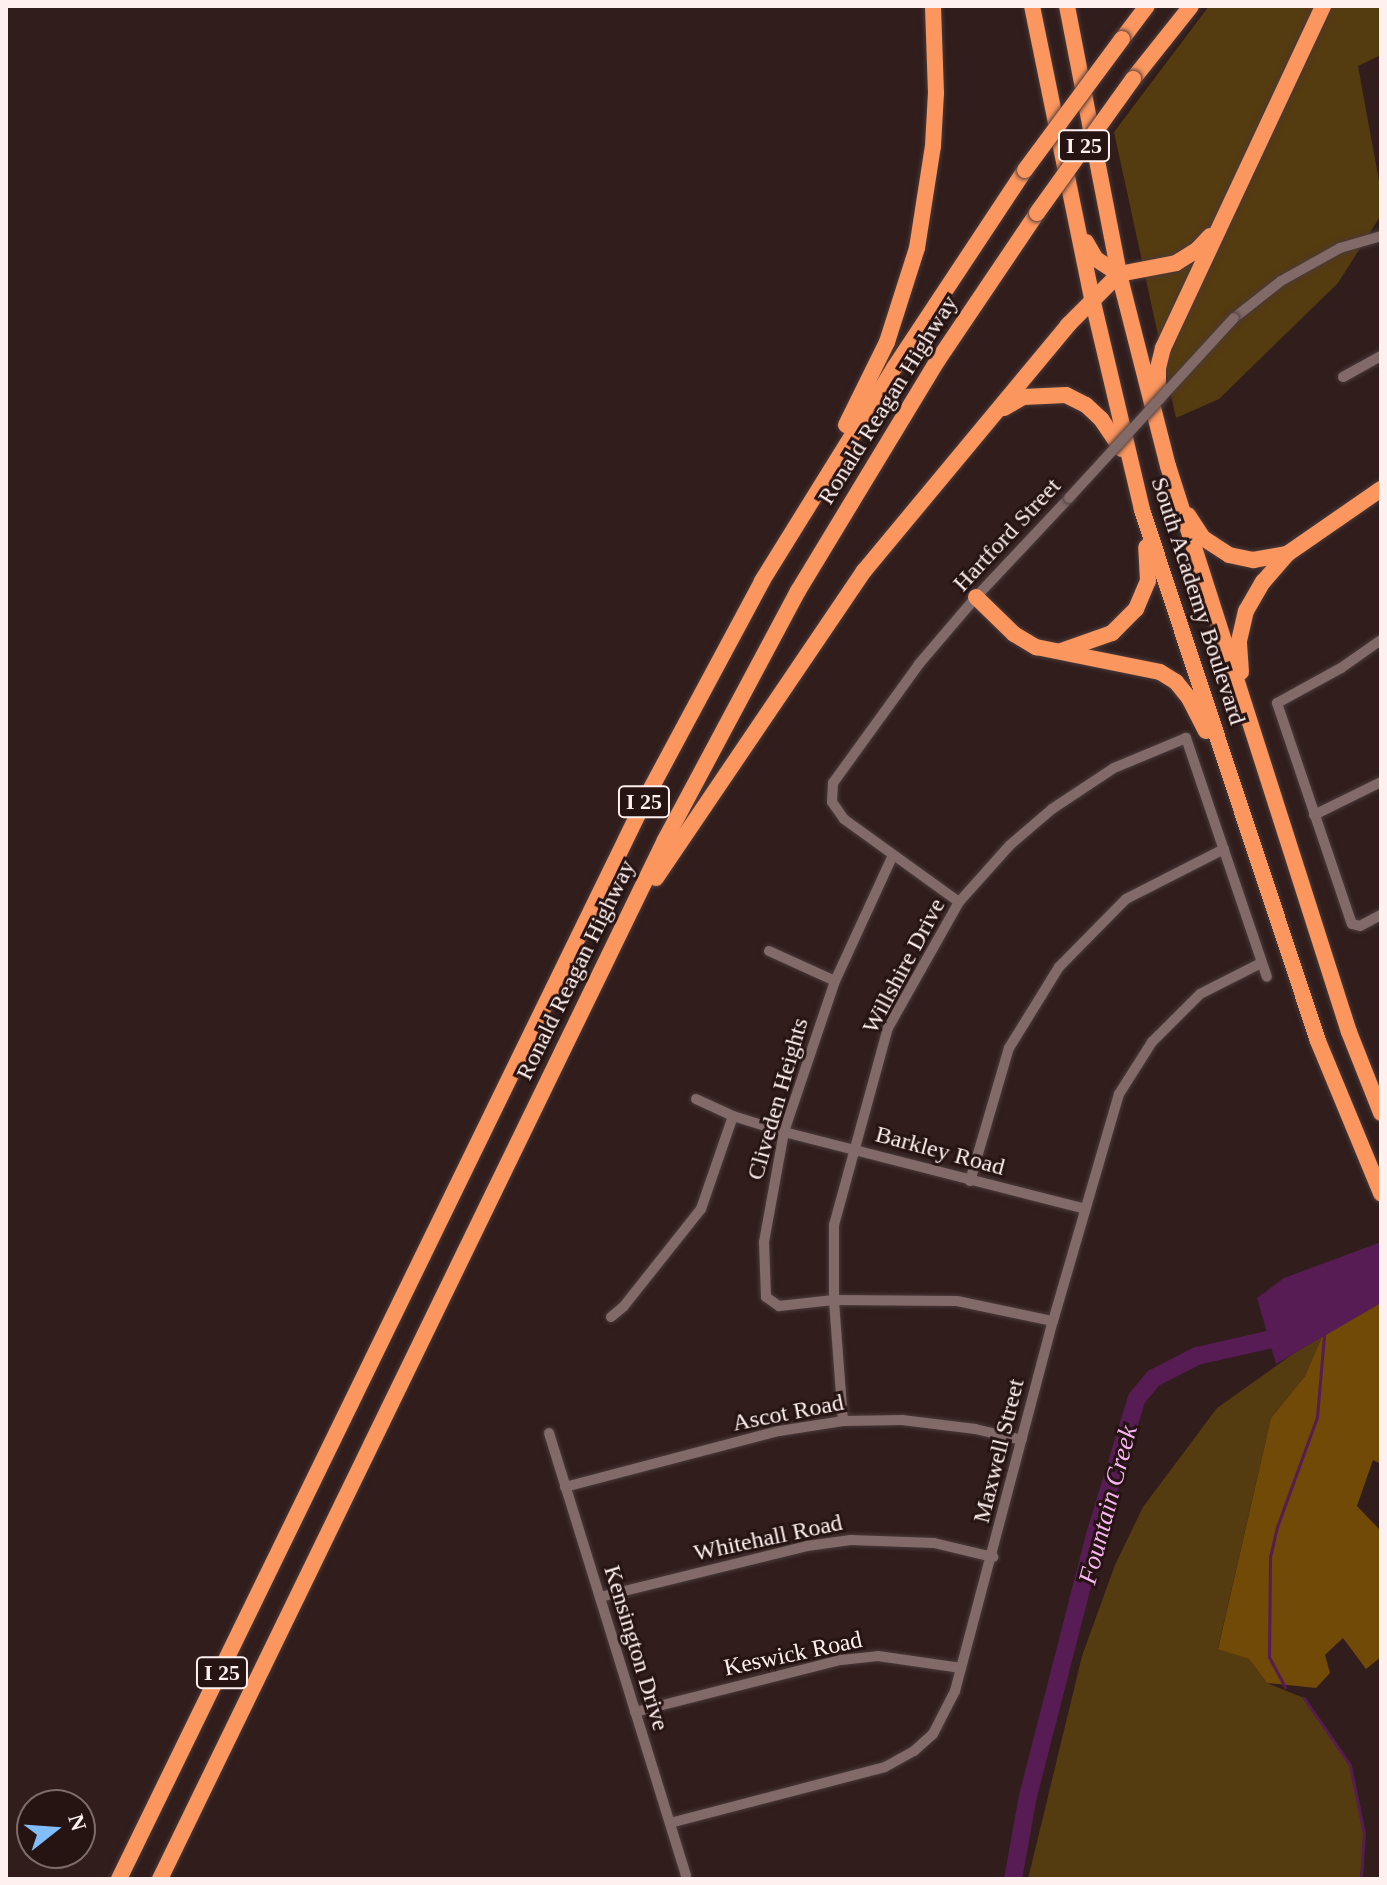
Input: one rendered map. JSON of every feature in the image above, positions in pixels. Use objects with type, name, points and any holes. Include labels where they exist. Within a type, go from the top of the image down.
[{"type":"highway","points":[[800,519],[873,375],[917,248],[933,146],[936,93],[933,6]]},
{"type":"highway","name":"South Academy Boulevard","points":[[1032,6],[1127,459],[1318,1041],[1381,1193]]},
{"type":"highway","name":"South Academy Boulevard","points":[[1067,6],[1119,274],[1168,466],[1194,556],[1250,717],[1349,1032],[1381,1113]]},
{"type":"highway","name":"Ronald Reagan Highway","points":[[119,1879],[648,794],[762,581],[1025,170],[1147,6]]},
{"type":"highway","name":"Ronald Reagan Highway","points":[[160,1879],[665,840],[798,591],[938,360],[1037,213],[1133,79],[1191,6]]},
{"type":"highway","points":[[1159,426],[1158,368],[1163,348],[1323,6]]},
{"type":"highway","points":[[636,904],[864,571],[1092,298],[1119,274],[1176,263],[1197,250],[1219,226]]},
{"type":"highway","points":[[1080,233],[1096,259],[1119,274]]},
{"type":"highway","points":[[995,412],[1023,397],[1066,395],[1086,405],[1101,419],[1127,459]]},
{"type":"highway","points":[[1168,466],[1194,526],[1214,548],[1253,560],[1287,554]]},
{"type":"highway","points":[[1250,717],[1239,641],[1246,611],[1263,582],[1287,554],[1381,489]]},
{"type":"highway","points":[[1057,652],[1112,633],[1136,609],[1148,581],[1142,510]]},
{"type":"highway","points":[[976,597],[1014,634],[1036,647],[1138,666],[1160,672],[1176,682],[1189,698],[1230,779]]},
{"type":"street","name":"Hartford Street","points":[[959,902],[844,819],[832,802],[833,783],[919,664],[976,597],[1234,318],[1281,281],[1316,261],[1340,248],[1381,236]]},
{"type":"street","points":[[1343,377],[1381,356]]},
{"type":"street","points":[[1381,640],[1341,668],[1277,703],[1352,924],[1360,926],[1381,915]]},
{"type":"street","name":"Willshire Drive","points":[[843,1421],[834,1300],[834,1225],[888,1028],[959,902],[1010,845],[1052,809],[1114,768],[1186,738],[1224,849]]},
{"type":"street","points":[[1314,815],[1381,782]]},
{"type":"street","points":[[970,1181],[1009,1048],[1059,967],[1126,899],[1224,849],[1267,977]]},
{"type":"street","name":"Cliveden Heights","points":[[834,1300],[779,1306],[766,1297],[764,1242],[784,1132],[835,981],[893,855]]},
{"type":"street","points":[[769,951],[835,981]]},
{"type":"street","name":"Maxwell Street","points":[[670,1823],[900,1761],[933,1734],[948,1708],[961,1668],[993,1557],[1053,1321],[1119,1094],[1152,1042],[1200,994],[1261,963]]},
{"type":"street","name":"Barkley Road","points":[[696,1099],[733,1116],[784,1132],[1085,1209]]},
{"type":"street","points":[[611,1317],[624,1306],[701,1209],[733,1116]]},
{"type":"street","points":[[834,1300],[957,1301],[1053,1321]]},
{"type":"street","name":"Ascot Road","points":[[565,1487],[779,1431],[843,1421],[902,1420],[975,1429],[1022,1440]]},
{"type":"street","name":"Kensington Drive","points":[[549,1433],[686,1875]]},
{"type":"street","name":"Whitehall Road","points":[[600,1597],[807,1546],[851,1540],[934,1543],[993,1557]]},
{"type":"street","name":"Keswick Road","points":[[635,1712],[841,1660],[878,1656],[961,1668]]},
{"type":"shaded area","points":[[1209,6],[1381,6],[1381,55],[1358,66],[1381,192],[1381,215],[1338,283],[1219,399],[1176,418],[1114,132]]},
{"type":"shaded area","points":[[1381,1242],[1381,1303],[1276,1364],[1257,1298],[1284,1278]]},
{"type":"shaded area","points":[[1381,1302],[1381,1464],[1373,1460],[1357,1506],[1381,1531],[1381,1657],[1366,1669],[1343,1638],[1325,1655],[1330,1673],[1316,1688],[1267,1683],[1249,1659],[1218,1649],[1271,1418],[1305,1376],[1324,1332]]},
{"type":"shaded area","points":[[1324,1332],[1305,1376],[1271,1418],[1218,1648],[1249,1659],[1267,1683],[1304,1698],[1350,1765],[1364,1833],[1360,1879],[1028,1879],[1082,1656],[1115,1565],[1143,1507],[1217,1408]]},
{"type":"waterway","name":"Fountain Creek","points":[[1013,1879],[1028,1796],[1095,1535],[1137,1398],[1154,1378],[1197,1356],[1290,1335]]},
{"type":"waterway","points":[[1285,1687],[1269,1657],[1270,1557],[1277,1527],[1317,1417],[1324,1335]]},
{"type":"waterway","points":[[1304,1698],[1350,1765],[1364,1833],[1361,1879]]}]
